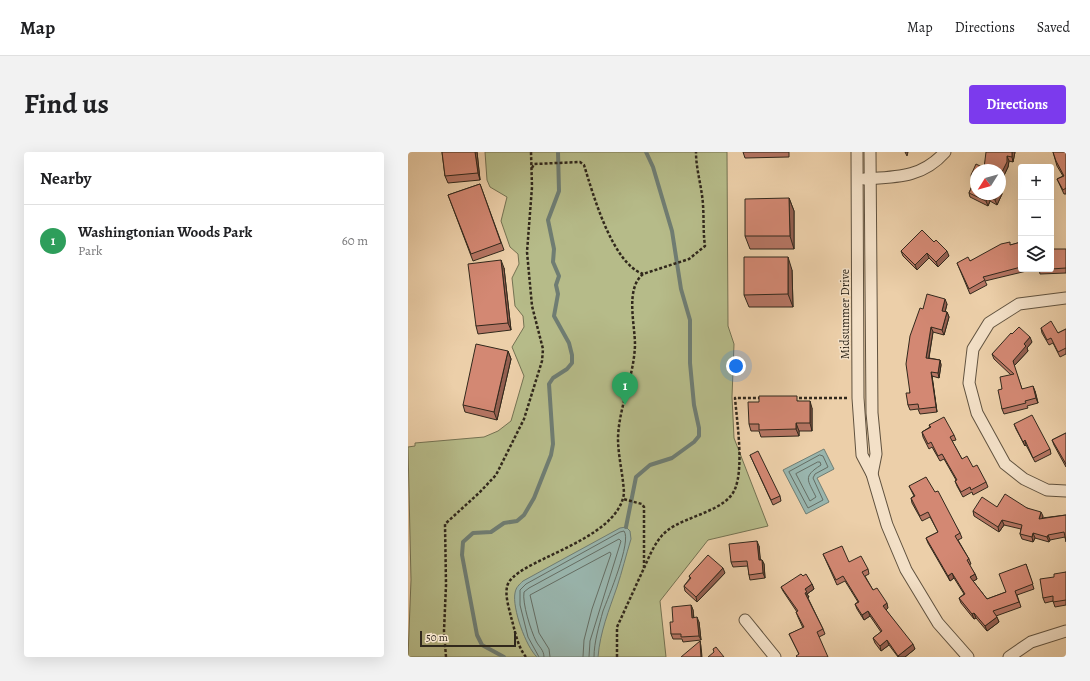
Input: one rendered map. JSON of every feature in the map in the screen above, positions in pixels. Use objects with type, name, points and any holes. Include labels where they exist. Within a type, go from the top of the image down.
[{"type":"street","name":"Midsummer Drive","points":[[857,152],[858,398],[862,455],[872,474],[887,525],[906,570],[938,623],[968,657]]},
{"type":"street","name":"Midsummer Drive","points":[[870,152],[872,413],[876,454],[872,474]]},
{"type":"street","points":[[857,180],[915,174],[931,166],[945,152]]},
{"type":"street","points":[[1066,298],[1019,304],[989,323],[974,349],[969,383],[977,413],[1005,464],[1024,479],[1047,490],[1066,491]]},
{"type":"street","points":[[745,620],[775,657]]},
{"type":"street","points":[[1009,657],[1031,642],[1066,631]]},
{"type":"path","points":[[446,657],[444,631],[446,585],[445,524],[479,493],[496,475],[524,419],[542,362],[543,349],[532,306],[527,252],[532,170],[531,152]]},
{"type":"path","points":[[526,657],[516,637],[510,612],[507,591],[510,580],[523,570],[573,545],[600,528],[618,511],[623,499],[623,476],[619,457],[620,422],[621,408],[634,358],[633,298],[637,280],[643,274],[690,259],[705,246],[703,231],[703,203],[696,162],[696,152]]},
{"type":"path","points":[[532,170],[534,164],[580,162],[584,165],[614,246],[635,270],[643,274]]},
{"type":"path","points":[[617,657],[617,627],[657,541],[676,524],[716,506],[727,499],[735,490],[739,468],[735,398],[767,398]]},
{"type":"path","points":[[791,398],[858,398]]},
{"type":"path","points":[[623,499],[642,504],[644,507],[644,568]]},
{"type":"green space","points":[[485,152],[727,152],[728,326],[734,344],[732,397],[734,438],[768,526],[708,540],[660,601],[666,657],[408,657],[411,580],[408,447],[415,446],[415,443],[484,437],[498,431],[511,421],[524,376],[512,347],[524,327],[523,316],[515,306],[512,278],[519,264],[518,254],[510,247],[501,221],[507,197],[490,187],[487,180]]},
{"type":"water","points":[[824,449],[834,469],[817,478],[829,502],[806,514],[783,470]]},
{"type":"water","points":[[626,527],[630,531],[631,539],[603,630],[598,657],[537,657],[528,645],[518,617],[515,600],[517,588],[523,581],[620,528]]},
{"type":"building","points":[[442,152],[475,152],[478,173],[445,176]]},
{"type":"building","points":[[986,152],[1012,152],[1012,157],[1007,156],[1006,164],[984,164]]},
{"type":"building","points":[[1053,152],[1066,152],[1066,188],[1063,190],[1057,179],[1064,176]]},
{"type":"building","points":[[480,184],[501,243],[471,254],[448,195]]},
{"type":"building","points":[[789,198],[790,236],[745,236],[745,199]]},
{"type":"building","points":[[922,230],[934,242],[936,240],[947,251],[936,262],[927,253],[915,265],[901,251]]},
{"type":"building","points":[[1010,242],[1010,245],[1018,243],[1018,268],[983,277],[985,280],[969,289],[957,263],[968,257],[970,261],[1001,244]]},
{"type":"building","points":[[1054,249],[1066,249],[1066,268],[1054,269]]},
{"type":"building","points":[[744,257],[788,257],[788,294],[744,295]]},
{"type":"building","points":[[501,260],[508,323],[476,326],[468,264]]},
{"type":"building","points":[[927,294],[945,299],[942,311],[947,312],[942,330],[931,327],[926,358],[940,360],[938,373],[931,372],[936,407],[919,409],[918,404],[908,405],[906,393],[910,393],[906,364],[910,336],[920,308],[923,309]]},
{"type":"building","points":[[1051,321],[1058,333],[1066,329],[1066,348],[1058,352],[1051,338],[1047,340],[1041,328]]},
{"type":"building","points":[[1019,327],[1030,337],[1024,344],[1026,346],[1013,361],[1022,389],[1033,386],[1036,398],[1025,401],[1026,403],[1002,409],[998,390],[1002,389],[1000,377],[1014,374],[992,354],[1011,333],[1012,334]]},
{"type":"building","points":[[476,344],[508,351],[494,412],[463,405]]},
{"type":"building","points":[[759,396],[797,396],[797,401],[810,401],[810,423],[796,423],[796,429],[759,430],[759,424],[749,424],[748,402],[759,402]]},
{"type":"building","points":[[1032,415],[1050,449],[1033,458],[1025,440],[1023,442],[1014,424]]},
{"type":"building","points":[[944,417],[954,435],[950,437],[962,459],[967,456],[973,467],[977,465],[986,482],[971,490],[970,487],[961,492],[955,481],[957,480],[942,454],[938,456],[931,442],[928,444],[922,432],[931,427],[929,425]]},
{"type":"building","points":[[1066,433],[1066,464],[1052,440]]},
{"type":"building","points":[[758,451],[780,496],[771,500],[750,455]]},
{"type":"building","points":[[926,477],[935,492],[938,491],[960,533],[955,536],[969,559],[967,560],[975,574],[970,577],[987,599],[1006,592],[999,574],[1026,564],[1033,584],[1015,591],[1019,602],[993,611],[997,617],[985,626],[974,613],[972,614],[959,598],[965,594],[952,573],[948,576],[926,538],[938,532],[928,512],[920,516],[911,498],[915,496],[909,486]]},
{"type":"building","points":[[1005,494],[1027,508],[1041,512],[1039,519],[1066,515],[1066,541],[1064,532],[1048,535],[1047,537],[1033,533],[1032,537],[1020,534],[1022,525],[1002,520],[998,527],[973,511],[982,497],[997,507]]},
{"type":"building","points":[[757,541],[759,560],[762,560],[763,573],[749,575],[747,561],[731,562],[729,544]]},
{"type":"building","points":[[842,546],[849,562],[861,556],[868,569],[862,572],[873,590],[877,588],[887,603],[883,606],[913,644],[898,656],[887,640],[880,646],[873,638],[882,631],[868,611],[862,615],[855,604],[859,602],[843,576],[836,580],[823,554]]},
{"type":"building","points":[[708,555],[723,568],[696,597],[684,586],[691,578],[689,576]]},
{"type":"building","points":[[1066,572],[1066,600],[1053,602],[1053,596],[1043,598],[1040,579],[1054,577],[1054,574]]},
{"type":"building","points":[[801,574],[803,576],[806,574],[812,584],[805,589],[807,592],[805,593],[823,629],[817,632],[828,657],[796,656],[799,654],[789,634],[804,627],[796,612],[798,611],[781,587]]},
{"type":"building","points":[[691,605],[692,618],[697,617],[699,636],[681,637],[681,634],[671,634],[670,622],[673,622],[672,607]]},
{"type":"building","points":[[700,641],[701,657],[681,657]]},
{"type":"building","points":[[716,647],[724,657],[708,657],[714,652],[713,649]]},
{"type":"waterway","points":[[504,657],[482,645],[477,635],[462,555],[463,542],[473,533],[491,532],[504,523],[517,521],[524,515],[534,498],[551,455],[553,444],[549,384],[553,378],[567,369],[572,363],[569,343],[554,316],[558,294],[556,285],[559,276],[553,262],[554,249],[548,220],[559,191],[558,152]]},
{"type":"waterway","points":[[626,527],[636,477],[650,465],[672,458],[694,442],[699,436],[690,363],[690,320],[681,289],[672,231],[653,167],[646,152]]},
{"type":"place","name":"Washingtonian Woods Park","points":[[625,405]]}]
